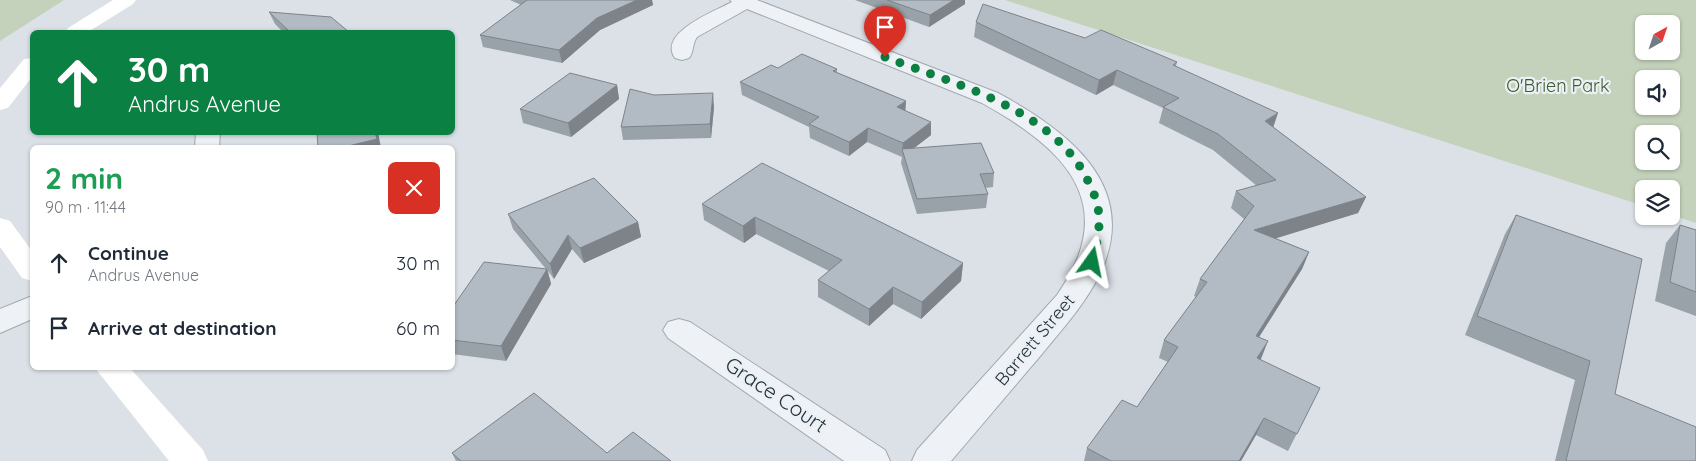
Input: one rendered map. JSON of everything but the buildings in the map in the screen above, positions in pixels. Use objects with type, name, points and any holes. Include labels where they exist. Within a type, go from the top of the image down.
[{"type":"street","points":[[78,30],[126,0]]},
{"type":"street","points":[[682,54],[682,44],[689,33],[743,1]]},
{"type":"street","name":"Barrett Street","points":[[743,1],[990,98],[1017,111],[1044,128],[1068,149],[1084,172],[1096,197],[1099,223],[1092,262],[1081,284],[1068,302],[930,461]]},
{"type":"street","points":[[0,104],[30,66]]},
{"type":"street","points":[[0,226],[30,268]]},
{"type":"street","points":[[0,322],[30,308]]},
{"type":"street","name":"Grace Court","points":[[679,330],[872,461]]},
{"type":"street","points":[[113,370],[190,461]]},
{"type":"green space","points":[[0,0],[64,0],[0,41]]},
{"type":"green space","name":"O'Brien Park","points":[[1005,0],[1696,0],[1696,223],[1680,218],[1680,180],[1635,180],[1635,203]]},
{"type":"route","points":[[885,57],[990,98],[1017,111],[1044,128],[1068,149],[1084,172],[1096,197],[1099,223],[1092,262]]}]
